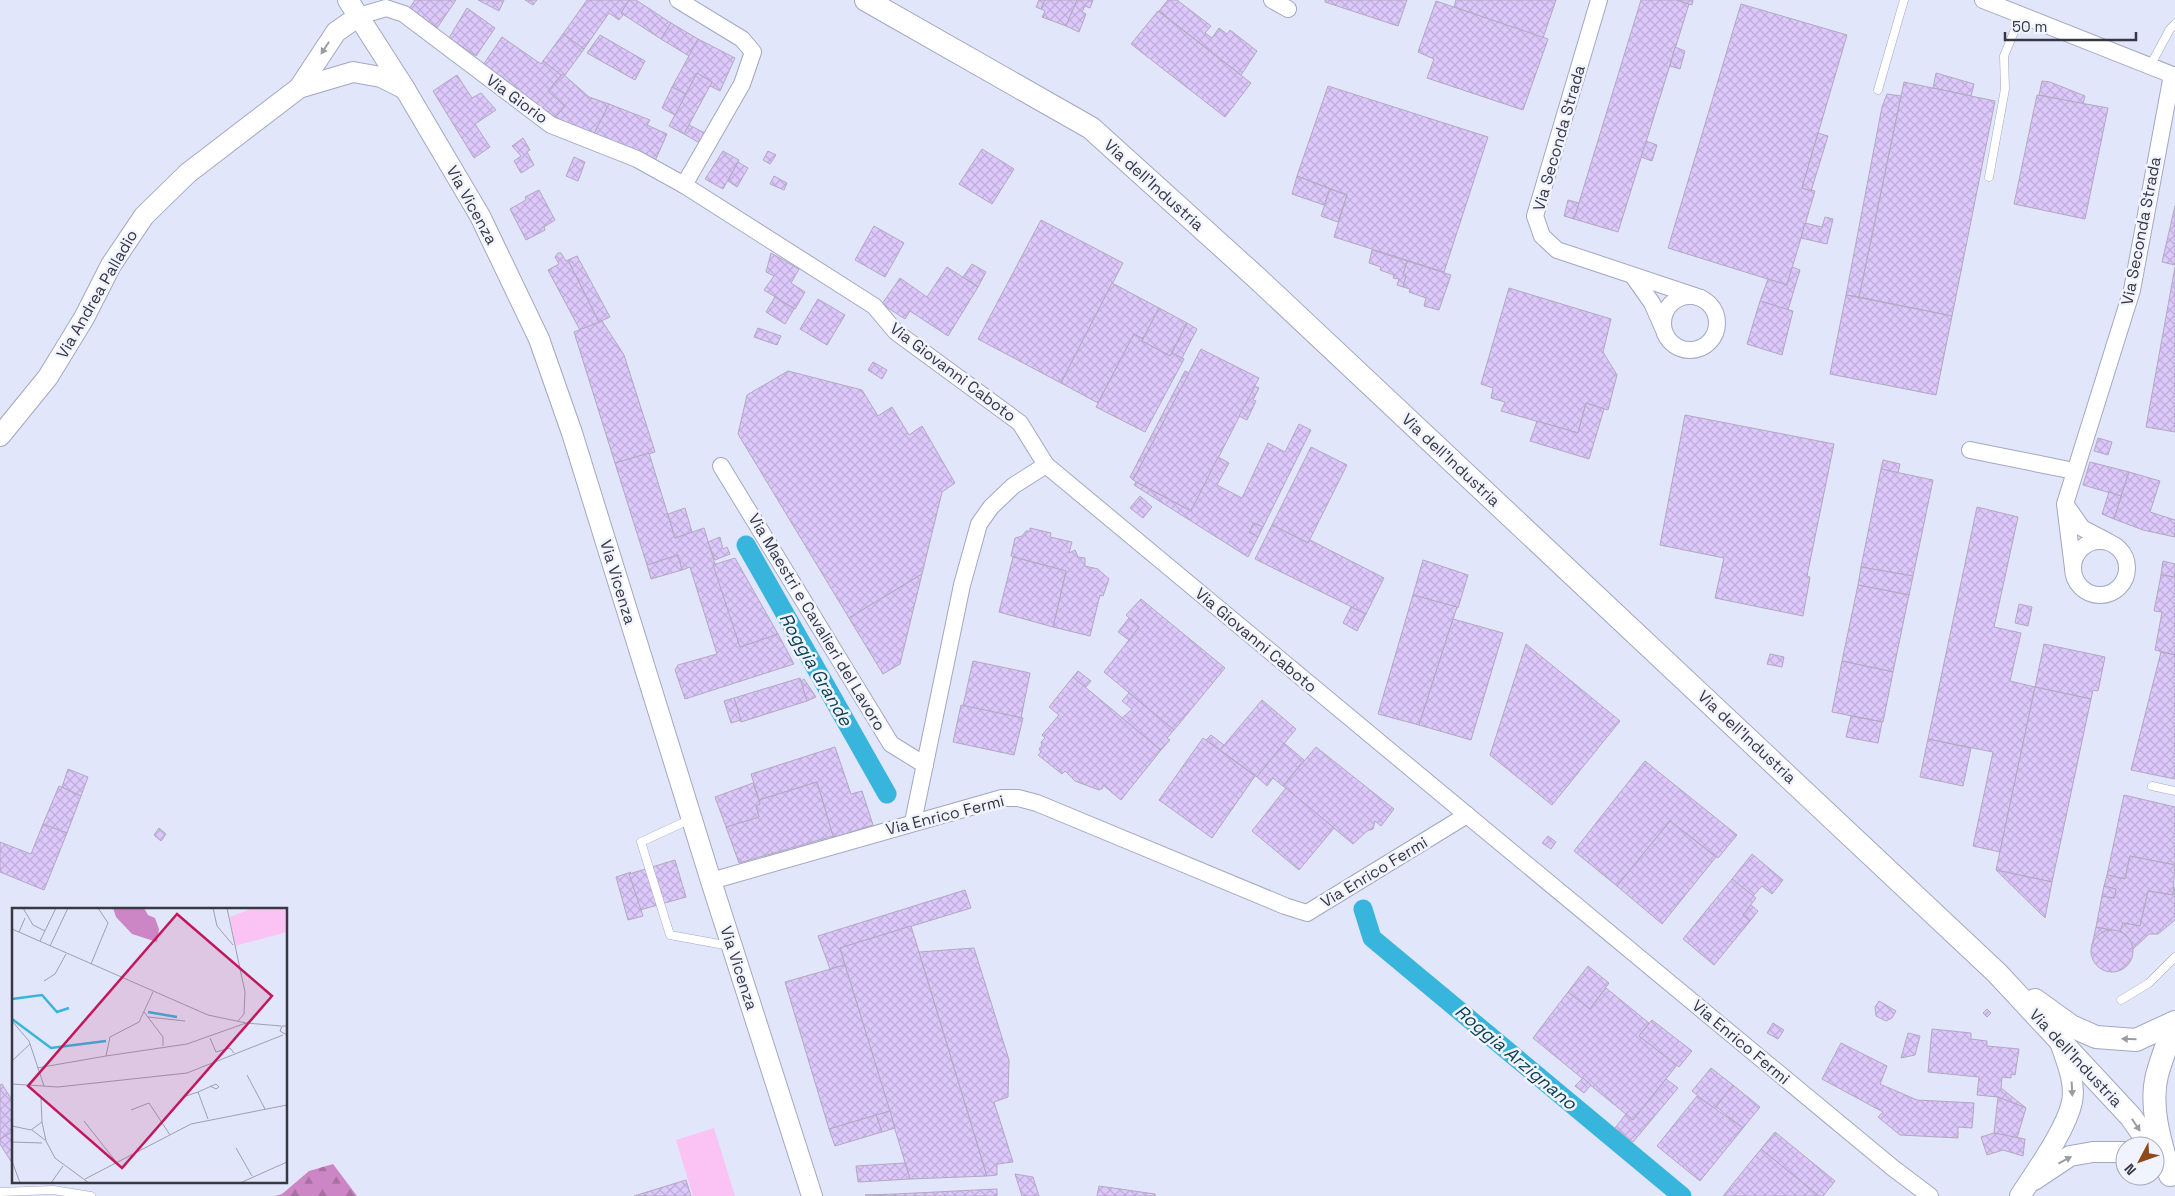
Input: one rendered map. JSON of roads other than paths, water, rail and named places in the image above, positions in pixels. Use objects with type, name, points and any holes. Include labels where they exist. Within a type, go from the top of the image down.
[{"type":"main road","name":"Via dell'Industria","points":[[866,0],[1091,128],[1257,278],[1997,973],[2131,1117],[2143,1136]]},
{"type":"main road","name":"Via dell'Industria","points":[[1997,973],[2071,1026],[2096,1037],[2136,1040],[2175,1022]]},
{"type":"main road","name":"Via dell'Industria","points":[[2167,1174],[2155,1118],[2156,1076],[2175,1022]]},
{"type":"street","points":[[678,0],[742,39],[753,52],[742,84],[684,185]]},
{"type":"street","points":[[1272,0],[1288,9]]},
{"type":"street","name":"Via Seconda Strada","points":[[1599,0],[1535,216],[1542,236],[1557,250],[1701,298]]},
{"type":"street","name":"Via Seconda Strada","points":[[1983,0],[2173,75],[2132,290],[2065,504],[2074,577],[2086,591],[2104,595],[2113,592],[2120,587],[2127,571],[2124,554],[2111,543],[2082,528],[2065,504]]},
{"type":"street","points":[[300,88],[354,8]]},
{"type":"street","name":"Via Giorio","points":[[354,8],[386,8],[404,14],[551,125],[637,159],[684,185],[874,306]]},
{"type":"street","name":"Via Vicenza","points":[[354,8],[405,89],[480,216],[539,339],[572,432],[710,881],[812,1196]]},
{"type":"street","points":[[300,88],[353,72],[367,61],[379,47]]},
{"type":"street","points":[[353,72],[382,77],[405,89]]},
{"type":"street","name":"Via Andrea Palladio","points":[[0,436],[48,377],[84,318],[111,265],[144,216],[188,173],[300,88]]},
{"type":"street","points":[[1633,276],[1652,303],[1664,332],[1669,340],[1685,349],[1694,350],[1710,342],[1717,326],[1714,309],[1701,298],[1684,296],[1669,306],[1664,314],[1664,332]]},
{"type":"street","name":"Via Giovanni Caboto","points":[[874,306],[896,332],[1020,423],[1046,465],[1467,815]]},
{"type":"street","points":[[1970,450],[2074,471]]},
{"type":"street","points":[[913,822],[962,585],[979,524],[990,507],[1013,486],[1046,465]]},
{"type":"street","name":"Via Maestri e Cavalieri del Lavoro","points":[[721,466],[891,744],[925,765]]},
{"type":"street","points":[[2072,568],[2074,559],[2086,544],[2102,540],[2111,543]]},
{"type":"street","name":"Via Enrico Fermi","points":[[710,881],[1002,798],[1018,798],[1037,803],[1285,906],[1307,912],[1467,815],[1892,1168],[1930,1196]]},
{"type":"street","points":[[2022,1192],[2065,1122],[2073,1100],[2071,1077],[2060,1042]]},
{"type":"street","points":[[2022,1192],[2070,1156],[2093,1152],[2115,1152]]},
{"type":"lane","points":[[1878,90],[1904,0]]},
{"type":"lane","points":[[1989,177],[2005,89],[2004,56],[2021,15]]},
{"type":"lane","points":[[2150,66],[2170,29],[2175,24]]},
{"type":"lane","points":[[2152,786],[2175,791]]},
{"type":"lane","points":[[691,819],[641,842],[670,935],[732,946]]},
{"type":"lane","points":[[2121,1000],[2149,983],[2175,957]]},
{"type":"lane","points":[[0,1192],[53,1190],[91,1196]]},
{"type":"waterway","name":"Roggia Grande","points":[[746,545],[887,794]]},
{"type":"waterway","name":"Roggia Arzignano","points":[[1363,909],[1372,938],[1682,1196]]}]
